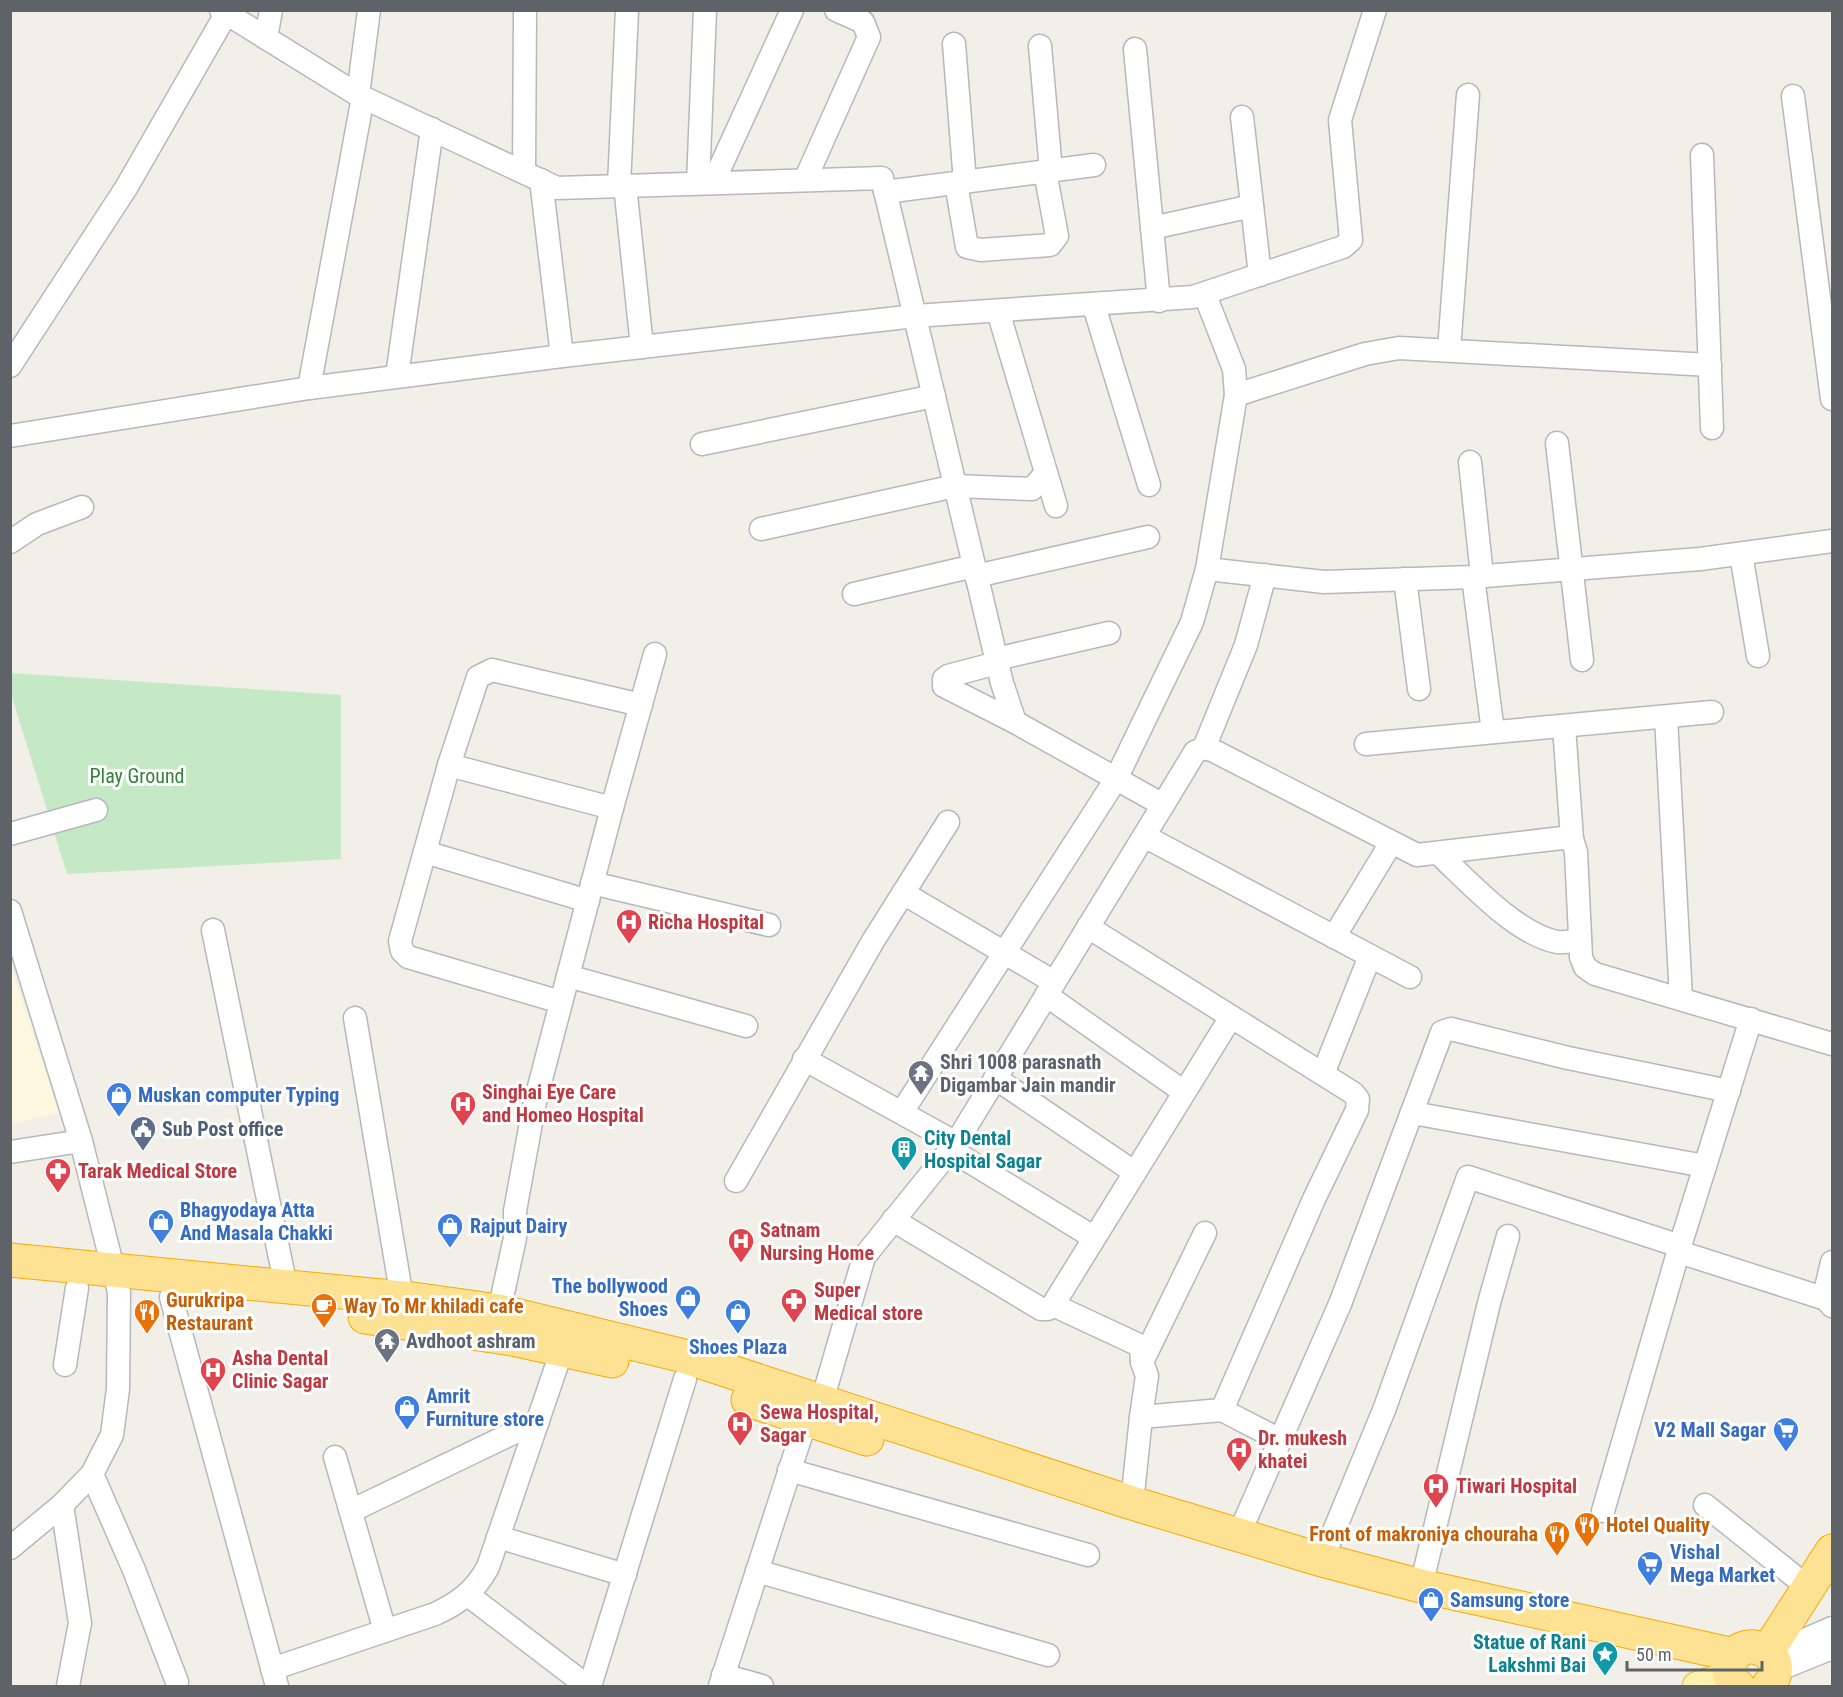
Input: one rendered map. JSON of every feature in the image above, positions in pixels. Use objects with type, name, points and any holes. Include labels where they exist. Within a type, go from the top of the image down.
[{"type":"highway","points":[[10,1260],[117,1281],[171,1297],[429,1325],[562,1350],[685,1379],[814,1410],[1322,1560],[1733,1671]]},
{"type":"highway","points":[[10,1282],[77,1288],[117,1281],[286,1287],[402,1298],[499,1311],[680,1355],[814,1410],[1248,1555],[1487,1619],[1733,1671]]},
{"type":"highway","points":[[1733,1671],[1740,1650],[1754,1647],[1772,1671],[1809,1588],[1833,1551]]},
{"type":"main road","points":[[1697,1686],[1733,1671]]},
{"type":"street","points":[[266,38],[271,10]]},
{"type":"street","points":[[309,388],[361,96],[369,10]]},
{"type":"street","points":[[525,10],[532,176],[562,356]]},
{"type":"street","points":[[627,10],[622,185],[642,347]]},
{"type":"street","points":[[705,10],[706,183]]},
{"type":"street","points":[[706,183],[792,10]]},
{"type":"street","points":[[806,180],[869,37],[868,28],[863,22],[836,10]]},
{"type":"street","points":[[10,436],[309,388],[562,356],[915,316],[1094,306],[1205,295],[1343,247],[1351,240],[1340,120],[1375,10]]},
{"type":"street","points":[[10,366],[126,188],[224,12],[361,96],[557,188],[882,178],[996,661],[1015,722]]},
{"type":"street","points":[[954,44],[961,182],[967,247],[981,250],[1050,245],[1057,236],[1048,171],[1040,46]]},
{"type":"street","points":[[1135,49],[1159,301]]},
{"type":"street","points":[[1449,350],[1468,94]]},
{"type":"street","points":[[1793,96],[1833,399]]},
{"type":"street","points":[[1242,117],[1260,275]]},
{"type":"street","points":[[397,376],[432,129]]},
{"type":"street","points":[[1702,154],[1712,428]]},
{"type":"street","points":[[885,192],[1094,165]]},
{"type":"street","points":[[1152,228],[1252,206]]},
{"type":"street","points":[[902,1112],[1116,779],[1192,622],[1207,568],[1236,395],[1234,369],[1205,295]]},
{"type":"street","points":[[1094,306],[1149,485]]},
{"type":"street","points":[[998,311],[1056,506]]},
{"type":"street","points":[[1236,395],[1365,354],[1399,348],[1710,365]]},
{"type":"street","points":[[702,444],[934,396]]},
{"type":"street","points":[[1557,443],[1582,660]]},
{"type":"street","points":[[1470,462],[1493,732]]},
{"type":"street","points":[[761,529],[955,486],[1032,489],[1046,472]]},
{"type":"street","points":[[10,542],[37,524],[82,507]]},
{"type":"street","points":[[854,594],[1148,537]]},
{"type":"street","points":[[1207,568],[1324,582],[1478,576],[1572,570],[1741,554],[1833,541]]},
{"type":"street","points":[[1741,554],[1758,656]]},
{"type":"street","points":[[1204,748],[1246,645],[1265,575]]},
{"type":"street","points":[[1405,579],[1419,689]]},
{"type":"street","points":[[1109,633],[996,661],[948,676],[943,682],[944,686],[1015,722],[1163,805]]},
{"type":"street","points":[[499,1311],[515,1238],[515,1211],[534,1106],[655,654]]},
{"type":"street","points":[[561,1002],[408,957],[402,951],[400,941],[449,765],[478,677],[492,670],[641,705]]},
{"type":"street","points":[[1366,744],[1712,712]]},
{"type":"street","points":[[1666,717],[1681,998]]},
{"type":"street","points":[[1564,726],[1572,839],[1576,852],[1581,957],[1585,967],[1593,973],[1833,1044]]},
{"type":"street","points":[[762,1686],[722,1681],[789,1470],[814,1410],[864,1257],[953,1147],[1195,752],[1204,748],[1212,750],[1417,855],[1562,838],[1572,839]]},
{"type":"street","points":[[449,765],[612,808]]},
{"type":"street","points":[[10,834],[96,810]]},
{"type":"street","points":[[736,1181],[804,1059],[948,822]]},
{"type":"street","points":[[1144,836],[1410,977]]},
{"type":"street","points":[[1334,937],[1391,843]]},
{"type":"street","points":[[425,852],[590,892],[769,925]]},
{"type":"street","points":[[1439,854],[1499,910],[1542,937],[1559,942],[1580,940]]},
{"type":"street","points":[[903,893],[1004,953],[1184,1092]]},
{"type":"street","points":[[10,911],[81,1141],[117,1281],[116,1414],[112,1435],[92,1474],[62,1505],[10,1548]]},
{"type":"street","points":[[1088,927],[1353,1093],[1358,1100],[1357,1110],[1314,1199],[1222,1410]]},
{"type":"street","points":[[213,930],[286,1287]]},
{"type":"street","points":[[1323,1074],[1371,956]]},
{"type":"street","points":[[568,976],[746,1026]]},
{"type":"street","points":[[893,1220],[1041,1309],[1048,1309],[1053,1305],[1231,1017]]},
{"type":"street","points":[[356,1018],[402,1298]]},
{"type":"street","points":[[1603,1511],[1679,1249],[1751,1019]]},
{"type":"street","points":[[1239,1534],[1340,1304],[1413,1113],[1437,1040],[1442,1032],[1452,1029],[1568,1058],[1729,1091]]},
{"type":"street","points":[[804,1059],[902,1112],[1093,1237]]},
{"type":"street","points":[[995,1078],[1134,1172]]},
{"type":"street","points":[[1413,1113],[1705,1166]]},
{"type":"street","points":[[10,1152],[81,1141]]},
{"type":"street","points":[[1322,1560],[1384,1410],[1468,1177],[1829,1302]]},
{"type":"street","points":[[1142,1362],[1205,1233]]},
{"type":"street","points":[[1421,1586],[1489,1302],[1508,1236]]},
{"type":"street","points":[[1829,1302],[1826,1287],[1833,1262]]},
{"type":"street","points":[[65,1365],[77,1288]]},
{"type":"street","points":[[171,1297],[275,1678],[385,1631],[435,1614],[468,1595],[480,1583],[488,1567],[562,1350]]},
{"type":"street","points":[[1053,1305],[1141,1346],[1142,1362],[1148,1377],[1132,1503]]},
{"type":"street","points":[[468,1595],[582,1685],[625,1575],[685,1379]]},
{"type":"street","points":[[1142,1417],[1222,1410],[1280,1440]]},
{"type":"street","points":[[351,1511],[538,1421]]},
{"type":"street","points":[[335,1457],[385,1631]]},
{"type":"street","points":[[789,1470],[1088,1556]]},
{"type":"street","points":[[92,1474],[134,1570],[177,1682]]},
{"type":"street","points":[[62,1505],[80,1623],[68,1686]]},
{"type":"street","points":[[1705,1505],[1809,1588]]},
{"type":"street","points":[[498,1537],[625,1575]]},
{"type":"street","points":[[757,1571],[1048,1655]]},
{"type":"street","points":[[1772,1671],[1833,1628]]},
{"type":"street","points":[[1772,1671],[1833,1648]]},
{"type":"shaded area","points":[[10,963],[59,1113],[11,1124],[10,1124]]},
{"type":"green space","name":"Play Ground","points":[[10,673],[341,695],[341,859],[67,874],[11,694]]},
{"type":"place","name":"Richa Hospital","points":[[629,945]]},
{"type":"place","name":"Shri 1008 parasnath Digambar Jain mandir","points":[[921,1096]]},
{"type":"place","name":"Muskan computer Typing","points":[[119,1118]]},
{"type":"place","name":"Singhai Eye Care and Homeo Hospital","points":[[463,1127]]},
{"type":"place","name":"Sub Post office","points":[[143,1152]]},
{"type":"place","name":"City Dental Hospital Sagar","points":[[904,1172]]},
{"type":"place","name":"Tarak Medical Store","points":[[58,1194]]},
{"type":"place","name":"Bhagyodaya Atta And Masala Chakki","points":[[161,1245]]},
{"type":"place","name":"Rajput Dairy","points":[[450,1249]]},
{"type":"place","name":"Satnam Nursing Home","points":[[741,1264]]},
{"type":"place","name":"The bollywood Shoes","points":[[688,1321]]},
{"type":"place","name":"Super Medical store","points":[[794,1324]]},
{"type":"place","name":"Way To Mr khiladi cafe","points":[[324,1329]]},
{"type":"place","name":"Gurukripa Restaurant","points":[[147,1335]]},
{"type":"place","name":"Shoes Plaza","points":[[738,1335]]},
{"type":"place","name":"Avdhoot ashram","points":[[387,1364]]},
{"type":"place","name":"Asha Dental Clinic Sagar","points":[[213,1393]]},
{"type":"place","name":"Amrit Furniture store","points":[[407,1431]]},
{"type":"place","name":"Sewa Hospital, Sagar","points":[[740,1447]]},
{"type":"place","name":"V2 Mall Sagar","points":[[1786,1453]]},
{"type":"place","name":"Dr. mukesh khatei","points":[[1239,1473]]},
{"type":"place","name":"Tiwari Hospital","points":[[1436,1509]]},
{"type":"place","name":"Hotel Quality","points":[[1587,1548]]},
{"type":"place","name":"Front of makroniya chouraha","points":[[1557,1557]]},
{"type":"place","name":"Vishal Mega Market","points":[[1650,1587]]},
{"type":"place","name":"Samsung store","points":[[1431,1623]]},
{"type":"place","name":"Statue of Rani Lakshmi Bai","points":[[1605,1677]]}]
